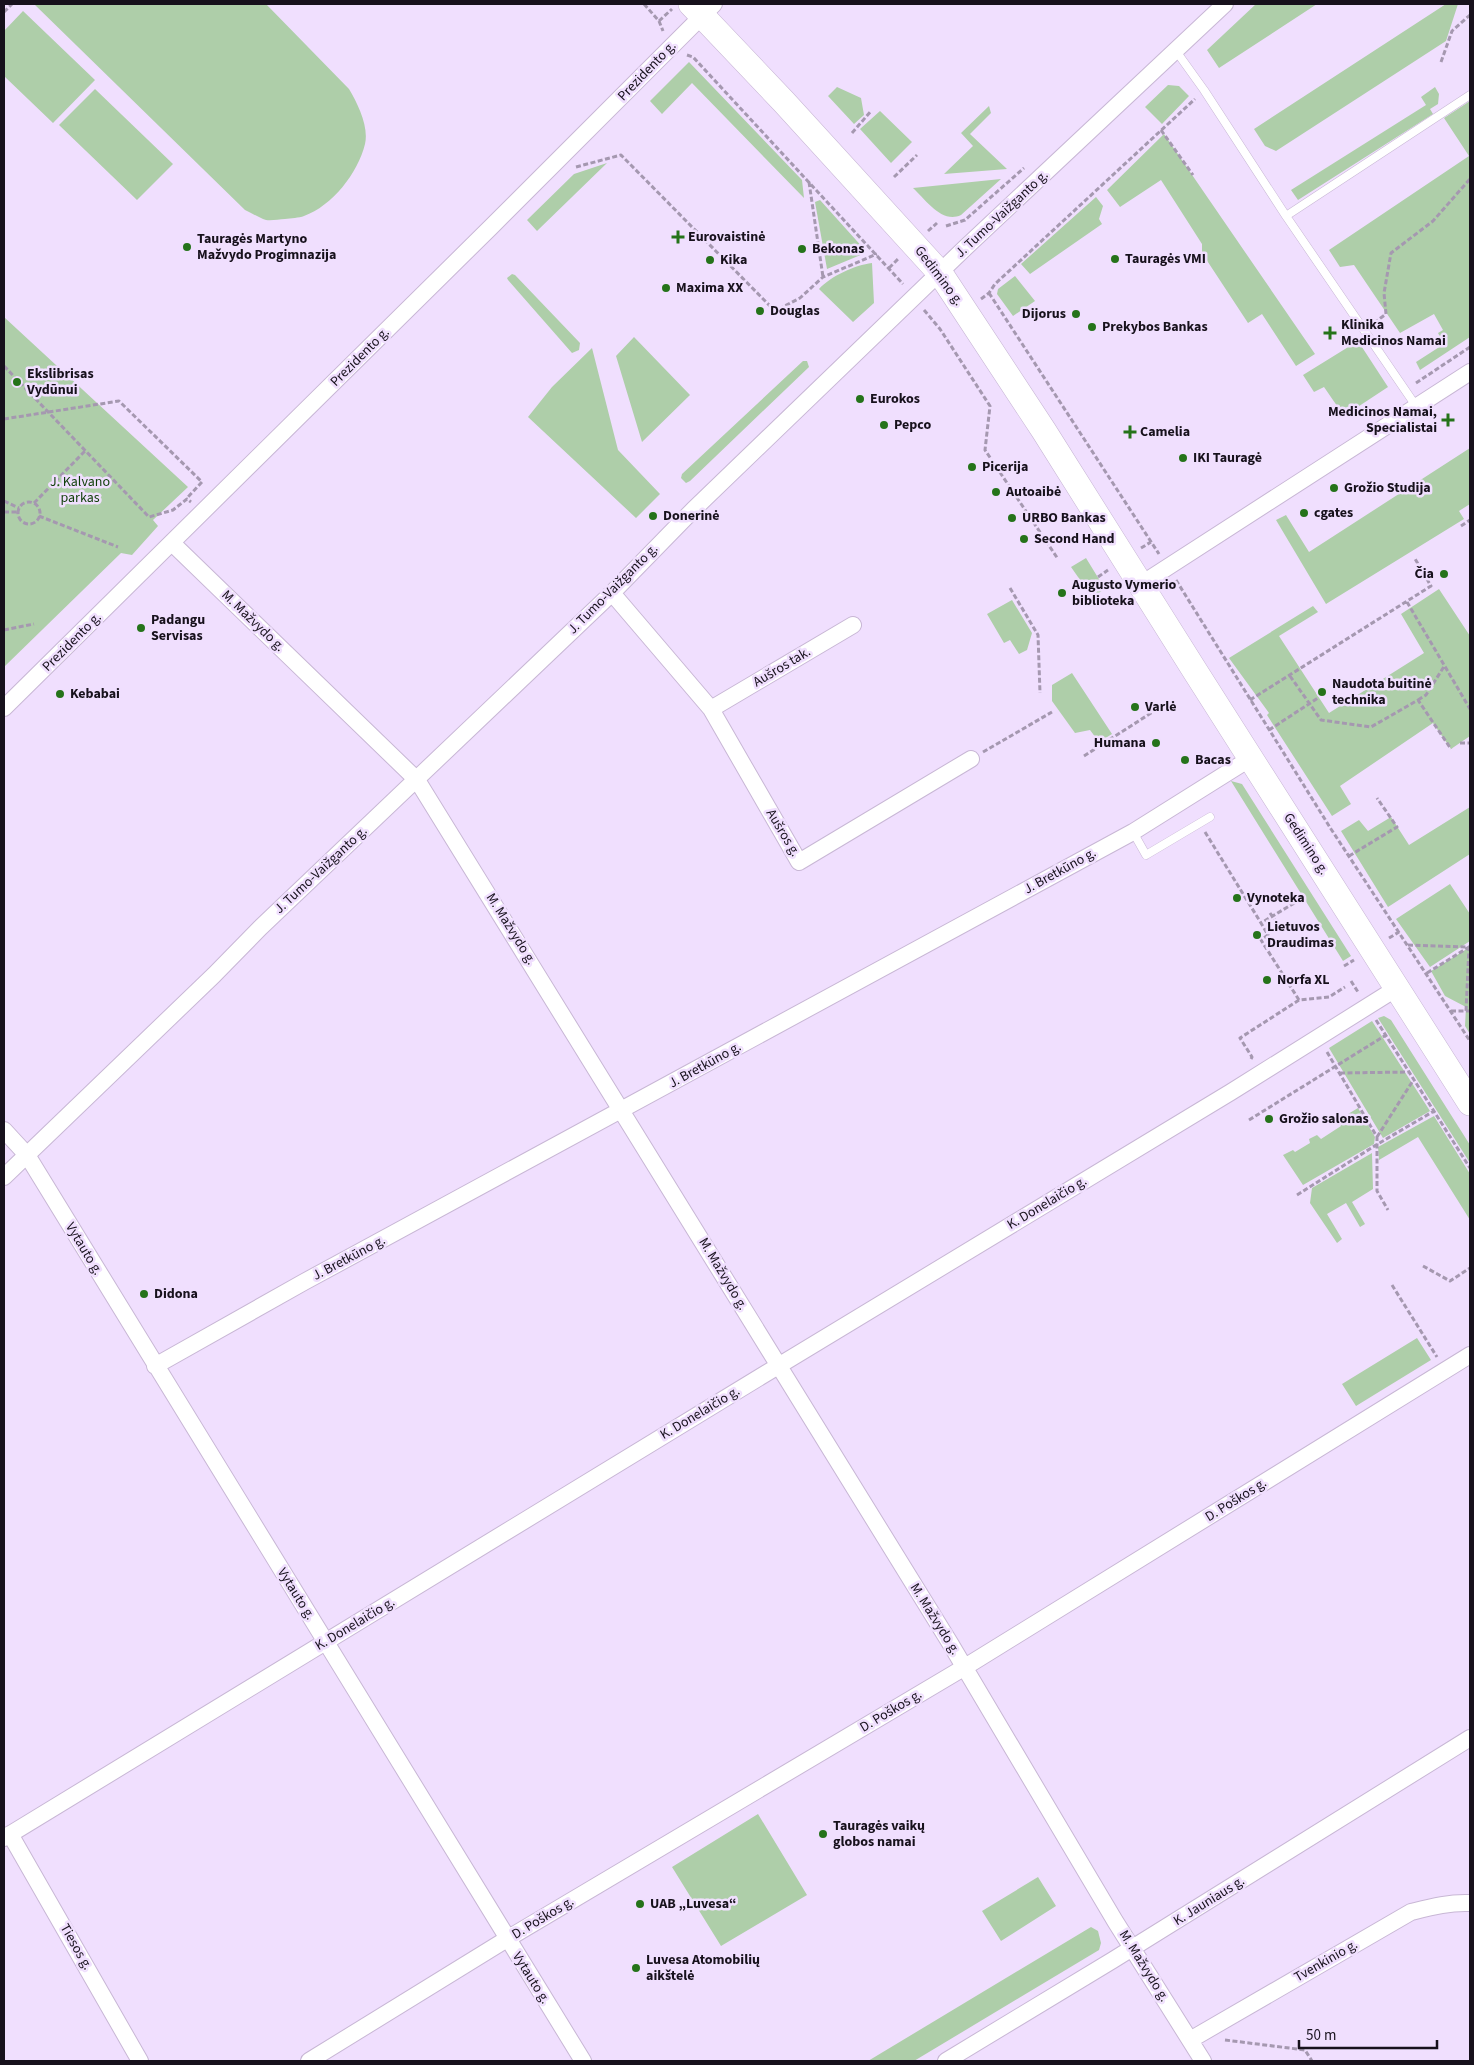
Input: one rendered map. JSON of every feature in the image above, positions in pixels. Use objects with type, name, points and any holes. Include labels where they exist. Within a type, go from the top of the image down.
[{"type":"main road","name":"Gedimino g.","points":[[702,8],[940,273],[1031,410],[1140,585],[1470,1103]]},
{"type":"street","name":"J. Tumo-Vaižganto g.","points":[[4,1177],[214,975],[260,928],[612,593],[692,510],[1225,4]]},
{"type":"street","name":"Prezidento g.","points":[[4,708],[616,104],[675,43],[702,8]]},
{"type":"street","points":[[1140,585],[1470,372]]},
{"type":"street","name":"M. Mažvydo g.","points":[[172,543],[417,780],[965,1667],[1132,1948],[1203,2061]]},
{"type":"street","name":"Aušros g.","points":[[612,593],[711,709],[800,862],[971,759]]},
{"type":"street","name":"Aušros tak.","points":[[711,709],[853,625]]},
{"type":"street","name":"J. Bretkūno g.","points":[[155,1366],[304,1282],[1133,832],[1251,758]]},
{"type":"street","name":"K. Donelaičio g.","points":[[7,1836],[778,1365],[1232,1092],[1397,988]]},
{"type":"street","name":"Vytauto g.","points":[[4,1130],[26,1155],[583,2061]]},
{"type":"street","name":"D. Poškos g.","points":[[309,2061],[507,1939],[965,1667],[1470,1355]]},
{"type":"street","name":"K. Jauniaus g.","points":[[946,2061],[1470,1738]]},
{"type":"street","name":"Tiesos g.","points":[[7,1836],[140,2061]]},
{"type":"street","name":"Tvenkinio g.","points":[[1190,2040],[1411,1912],[1459,1902],[1470,1903]]},
{"type":"lane","points":[[1176,51],[1416,406]]},
{"type":"lane","points":[[1286,216],[1470,95]]},
{"type":"lane","points":[[1133,832],[1146,854],[1210,817]]},
{"type":"path","points":[[4,12],[12,4]]},
{"type":"path","points":[[644,4],[659,21],[662,30],[688,56],[693,56],[877,254],[940,330],[990,406],[985,450],[1058,559]]},
{"type":"path","points":[[659,21],[678,4]]},
{"type":"path","points":[[1441,62],[1452,31],[1470,15]]},
{"type":"path","points":[[1204,90],[1031,252],[994,284],[990,293],[1168,567],[1349,856],[1428,973],[1470,1041]]},
{"type":"path","points":[[852,132],[871,111]]},
{"type":"path","points":[[1161,130],[1193,175]]},
{"type":"path","points":[[576,167],[621,155],[775,311],[800,298],[822,277],[877,254]]},
{"type":"path","points":[[894,177],[917,155]]},
{"type":"path","points":[[1366,330],[1386,314],[1384,293],[1391,253],[1433,221],[1470,179]]},
{"type":"path","points":[[809,182],[822,277]]},
{"type":"path","points":[[4,366],[47,412],[149,517],[173,510],[187,499],[202,482],[119,402],[47,412],[4,418]]},
{"type":"path","points":[[34,503],[85,451]]},
{"type":"path","points":[[187,499],[202,513]]},
{"type":"path","points":[[4,501],[18,510]]},
{"type":"path","points":[[4,512],[18,510],[26,502],[34,503],[39,508],[39,516],[35,522],[24,523],[19,518],[18,510]]},
{"type":"path","points":[[39,516],[118,547]]},
{"type":"path","points":[[1461,526],[1470,520]]},
{"type":"path","points":[[1250,700],[1431,586],[1414,557]]},
{"type":"path","points":[[1010,588],[1038,635],[1040,693]]},
{"type":"path","points":[[1407,602],[1470,709]]},
{"type":"path","points":[[4,630],[34,624]]},
{"type":"path","points":[[1290,676],[1320,720],[1371,727],[1426,695],[1445,665]]},
{"type":"path","points":[[1269,730],[1318,698]]},
{"type":"path","points":[[1418,700],[1452,748]]},
{"type":"path","points":[[1084,756],[1162,706]]},
{"type":"path","points":[[971,759],[1052,712]]},
{"type":"path","points":[[1460,743],[1470,742]]},
{"type":"path","points":[[1349,856],[1397,827],[1377,798]]},
{"type":"path","points":[[1199,824],[1268,935],[1261,940],[1298,1000]]},
{"type":"path","points":[[1261,923],[1302,899]]},
{"type":"path","points":[[1408,945],[1470,947]]},
{"type":"path","points":[[1428,973],[1470,947]]},
{"type":"path","points":[[1451,1011],[1468,1011],[1470,947]]},
{"type":"path","points":[[1249,1063],[1252,1057],[1240,1038],[1298,1000],[1329,997],[1345,987]]},
{"type":"path","points":[[1372,1021],[1374,1018],[1386,1035],[1470,1168]]},
{"type":"path","points":[[1249,1120],[1386,1035]]},
{"type":"path","points":[[1329,1048],[1325,1050],[1377,1137]]},
{"type":"path","points":[[1340,1073],[1410,1072]]},
{"type":"path","points":[[1388,1210],[1377,1191],[1377,1137],[1414,1079]]},
{"type":"path","points":[[1298,1196],[1376,1145],[1434,1111]]},
{"type":"path","points":[[1423,1266],[1450,1281],[1470,1268]]},
{"type":"path","points":[[1392,1285],[1445,1371]]},
{"type":"path","points":[[1219,2039],[1305,2050],[1312,2061]]},
{"type":"green space","points":[[34,4],[266,4],[349,89],[364,123],[366,137],[362,155],[342,187],[324,205],[314,211],[302,217],[285,219],[268,220],[258,217],[245,210]]},
{"type":"green space","points":[[1256,4],[1317,4],[1219,68],[1207,50]]},
{"type":"green space","points":[[1446,4],[1458,4],[1446,41],[1276,151],[1265,146],[1254,129]]},
{"type":"green space","points":[[23,11],[95,80],[53,123],[4,76],[4,31]]},
{"type":"green space","points":[[689,62],[802,180],[804,198],[692,83],[662,114],[650,101]]},
{"type":"green space","points":[[1168,85],[1179,86],[1189,96],[1162,124],[1145,107]]},
{"type":"green space","points":[[837,87],[861,98],[864,115],[854,124],[828,96]]},
{"type":"green space","points":[[1435,87],[1439,94],[1438,104],[1430,109],[1433,114],[1298,200],[1291,190],[1426,105],[1421,97]]},
{"type":"green space","points":[[95,89],[173,164],[137,200],[59,125]]},
{"type":"green space","points":[[1470,101],[1470,337],[1420,370],[1416,362],[1444,344],[1438,333],[1443,330],[1434,314],[1400,333],[1354,265],[1340,267],[1329,250],[1469,156],[1444,118]]},
{"type":"green space","points":[[989,106],[991,113],[970,134],[1007,169],[944,174],[973,146],[961,133]]},
{"type":"green space","points":[[880,111],[912,142],[891,163],[860,129]]},
{"type":"green space","points":[[1164,134],[1315,354],[1296,366],[1262,314],[1248,323],[1202,253],[1202,244],[1161,180],[1120,207],[1107,190]]},
{"type":"green space","points":[[607,163],[537,231],[527,220],[574,174]]},
{"type":"green space","points":[[1001,179],[961,215],[954,217],[941,214],[913,188]]},
{"type":"green space","points":[[1096,197],[1103,206],[1099,219],[1102,224],[1030,274],[1021,264]]},
{"type":"green space","points":[[820,200],[865,250],[863,254],[827,269],[815,202]]},
{"type":"green space","points":[[872,263],[874,303],[853,322],[819,289],[844,272]]},
{"type":"green space","points":[[512,274],[580,343],[579,350],[572,353],[508,280],[507,278]]},
{"type":"green space","points":[[1015,276],[1035,301],[1013,316],[997,294],[998,289]]},
{"type":"green space","name":"J. Kalvano parkas","points":[[4,317],[188,487],[153,520],[158,526],[132,555],[121,553],[4,667]]},
{"type":"green space","points":[[634,337],[690,395],[642,442],[616,356]]},
{"type":"green space","points":[[1358,341],[1388,387],[1344,416],[1324,387],[1314,392],[1303,375]]},
{"type":"green space","points":[[592,348],[618,450],[660,494],[636,518],[528,417],[552,387]]},
{"type":"green space","points":[[803,361],[807,361],[809,367],[690,481],[686,483],[681,478],[682,474]]},
{"type":"green space","points":[[1470,448],[1470,504],[1459,511],[1464,519],[1326,604],[1276,520],[1286,515],[1309,552]]},
{"type":"green space","points":[[1086,558],[1105,589],[1092,597],[1071,567]]},
{"type":"green space","points":[[1439,589],[1470,636],[1470,736],[1451,749],[1433,723],[1340,786],[1351,804],[1332,816],[1267,715],[1269,713],[1229,658],[1313,606],[1318,612],[1279,636],[1329,713],[1424,653],[1401,614]]},
{"type":"green space","points":[[1012,600],[1032,633],[1027,650],[1019,654],[1010,640],[1004,643],[987,614]]},
{"type":"green space","points":[[1072,673],[1112,734],[1099,742],[1090,730],[1075,733],[1052,701],[1052,685]]},
{"type":"green space","points":[[1231,781],[1242,784],[1351,956],[1343,961]]},
{"type":"green space","points":[[1470,807],[1470,854],[1388,907],[1341,831],[1359,820],[1368,831],[1391,817],[1409,845]]},
{"type":"green space","points":[[1450,884],[1470,914],[1470,941],[1430,967],[1396,919]]},
{"type":"green space","points":[[1470,947],[1470,1034],[1465,1026],[1466,1007],[1445,996],[1431,971]]},
{"type":"green space","points":[[1384,1016],[1391,1020],[1470,1145],[1470,1163],[1378,1018]]},
{"type":"green space","points":[[1372,1021],[1430,1111],[1383,1138],[1329,1048]]},
{"type":"green space","points":[[1358,1108],[1375,1137],[1374,1144],[1303,1185],[1283,1155],[1293,1150],[1295,1152],[1310,1143],[1309,1139],[1317,1135],[1321,1139],[1341,1126],[1338,1120]]},
{"type":"green space","points":[[1434,1116],[1470,1174],[1470,1220],[1418,1137],[1379,1160],[1378,1147]]},
{"type":"green space","points":[[1372,1153],[1373,1189],[1352,1202],[1365,1224],[1360,1227],[1346,1203],[1327,1214],[1342,1239],[1337,1243],[1310,1203],[1312,1188]]},
{"type":"green space","points":[[1417,1338],[1431,1360],[1356,1406],[1342,1384]]},
{"type":"green space","points":[[758,1814],[807,1895],[721,1946],[672,1867]]},
{"type":"green space","points":[[1038,1877],[1056,1906],[1001,1941],[982,1911]]},
{"type":"green space","points":[[1091,1927],[1098,1931],[1101,1943],[1099,1950],[914,2061],[868,2061]]},
{"type":"place","name":"Eurovaistinė","points":[[678,237]]},
{"type":"place","name":"Tauragės Martyno Mažvydo Progimnazija","points":[[187,247]]},
{"type":"place","name":"Bekonas","points":[[802,249]]},
{"type":"place","name":"Tauragės VMI","points":[[1115,259]]},
{"type":"place","name":"Kika","points":[[710,260]]},
{"type":"place","name":"Maxima XX","points":[[666,288]]},
{"type":"place","name":"Douglas","points":[[760,311]]},
{"type":"place","name":"Dijorus","points":[[1076,314]]},
{"type":"place","name":"Prekybos Bankas","points":[[1092,327]]},
{"type":"place","name":"Klinika Medicinos Namai","points":[[1330,333]]},
{"type":"place","name":"Ekslibrisas Vydūnui","points":[[17,382]]},
{"type":"place","name":"Eurokos","points":[[860,399]]},
{"type":"place","name":"Medicinos Namai, Specialistai","points":[[1448,420]]},
{"type":"place","name":"Pepco","points":[[884,425]]},
{"type":"place","name":"Camelia","points":[[1130,432]]},
{"type":"place","name":"IKI Tauragė","points":[[1183,458]]},
{"type":"place","name":"Picerija","points":[[972,467]]},
{"type":"place","name":"Grožio Studija","points":[[1334,488]]},
{"type":"place","name":"Autoaibė","points":[[996,492]]},
{"type":"place","name":"cgates","points":[[1304,513]]},
{"type":"place","name":"Donerinė","points":[[653,516]]},
{"type":"place","name":"URBO Bankas","points":[[1012,518]]},
{"type":"place","name":"Second Hand","points":[[1024,539]]},
{"type":"place","name":"Čia","points":[[1444,574]]},
{"type":"place","name":"Augusto Vymerio biblioteka","points":[[1062,593]]},
{"type":"place","name":"Padangu Servisas","points":[[141,628]]},
{"type":"place","name":"Naudota buitinė technika","points":[[1322,692]]},
{"type":"place","name":"Kebabai","points":[[60,694]]},
{"type":"place","name":"Varlė","points":[[1135,707]]},
{"type":"place","name":"Humana","points":[[1156,743]]},
{"type":"place","name":"Bacas","points":[[1185,760]]},
{"type":"place","name":"Vynoteka","points":[[1237,898]]},
{"type":"place","name":"Lietuvos Draudimas","points":[[1257,935]]},
{"type":"place","name":"Norfa XL","points":[[1267,980]]},
{"type":"place","name":"Grožio salonas","points":[[1269,1119]]},
{"type":"place","name":"Didona","points":[[144,1294]]},
{"type":"place","name":"Tauragės vaikų globos namai","points":[[823,1834]]},
{"type":"place","name":"UAB „Luvesa“","points":[[640,1904]]},
{"type":"place","name":"Luvesa Atomobilių aikštelė","points":[[636,1968]]}]
